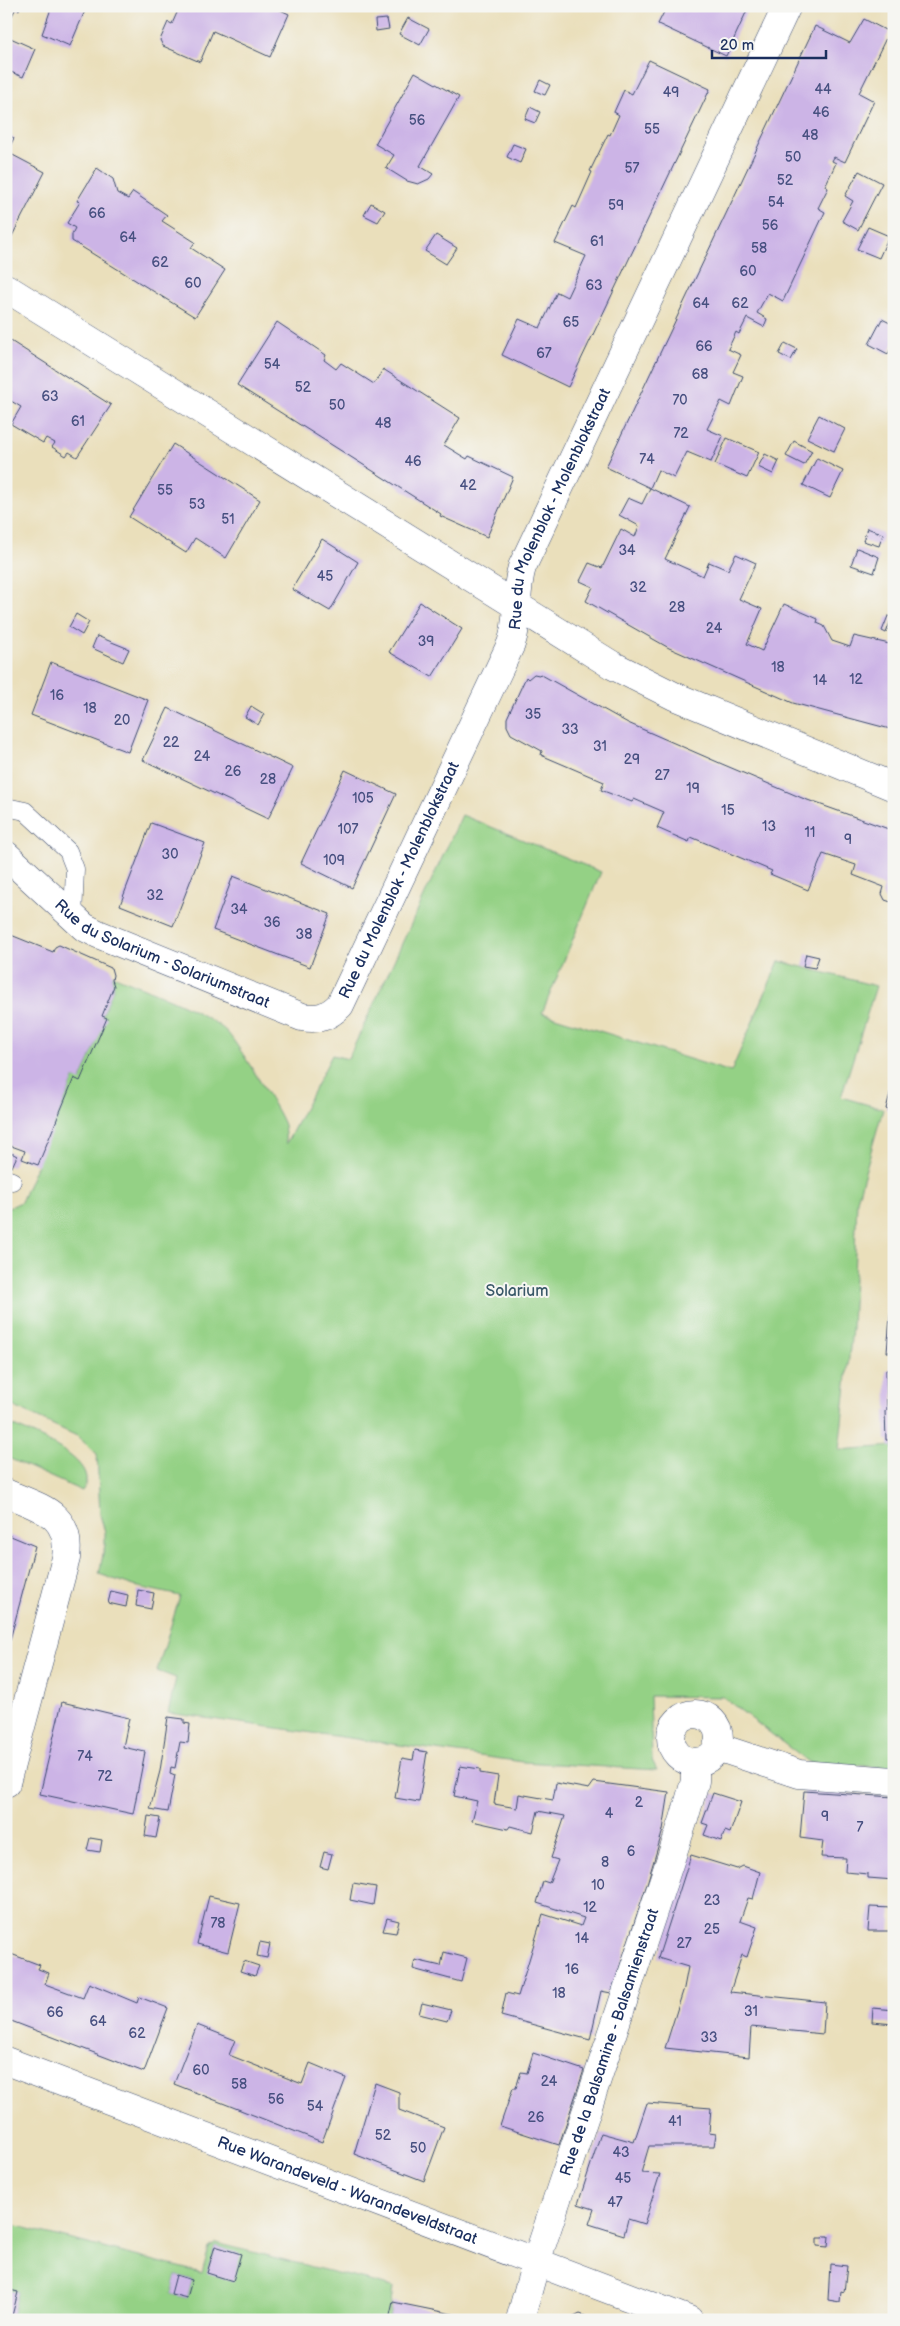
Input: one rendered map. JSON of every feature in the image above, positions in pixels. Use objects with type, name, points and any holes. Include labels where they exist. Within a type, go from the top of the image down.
[{"type":"street","name":"Rue du Molenblok - Molenblokstraat","points":[[332,1013],[343,1000],[511,644],[516,630],[518,579],[522,567],[787,6]]},
{"type":"street","points":[[6,288],[612,665],[650,685],[753,730],[894,787]]},
{"type":"street","name":"Rue du Solarium - Solariumstraat","points":[[6,855],[84,927],[98,934],[302,1017],[312,1019],[323,1018],[332,1013]]},
{"type":"street","points":[[6,1493],[53,1515],[67,1533],[68,1544],[66,1558],[6,1783]]},
{"type":"street","points":[[694,1714],[711,1720],[717,1728],[719,1738],[717,1747],[712,1755],[696,1763],[678,1756],[672,1748],[671,1739],[677,1722],[685,1716],[694,1714]]},
{"type":"street","points":[[717,1747],[799,1774],[894,1781]]},
{"type":"street","name":"Rue de la Balsamine - Balsamienstraat","points":[[520,2320],[536,2262],[684,1819],[695,1781],[696,1763]]},
{"type":"street","name":"Rue Warandeveld - Warandeveldstraat","points":[[6,2061],[689,2320]]},
{"type":"lane","points":[[6,807],[25,811],[68,851],[74,869],[72,916]]},
{"type":"green space","name":"Solarium","points":[[462,815],[601,872],[542,1013],[731,1072],[779,961],[876,986],[841,1097],[883,1109],[857,1200],[852,1329],[839,1450],[894,1446],[894,1768],[808,1762],[723,1697],[650,1696],[652,1760],[657,1770],[523,1762],[168,1713],[176,1678],[157,1671],[180,1596],[134,1586],[99,1574],[105,1545],[105,1532],[100,1515],[97,1454],[77,1436],[6,1403],[6,1209],[21,1202],[74,1078],[81,1080],[106,1018],[102,1016],[114,986],[113,975],[188,1007],[226,1031],[248,1061],[281,1118],[284,1125],[286,1144],[332,1055],[348,1059]]},
{"type":"green space","points":[[6,1423],[60,1448],[73,1458],[82,1468],[86,1480],[82,1491],[6,1457]]},
{"type":"green space","points":[[6,2223],[202,2273],[209,2248],[216,2243],[393,2287],[389,2320],[19,2320],[12,2316],[18,2292],[6,2289]],"holes":[[[215,2246],[240,2254],[207,2273]],[[176,2275],[192,2280],[187,2298],[171,2294]]]},
{"type":"building","points":[[6,6],[20,6],[19,10],[16,8],[8,23],[6,22]]},
{"type":"building","points":[[52,6],[87,6],[70,46],[42,34]]},
{"type":"building","points":[[180,6],[272,6],[289,14],[270,57],[213,31],[200,62],[163,46],[160,40],[168,22],[172,24]]},
{"type":"building","points":[[667,6],[749,6],[726,56],[658,24]]},
{"type":"building","points":[[408,18],[429,29],[420,45],[399,34]]},
{"type":"building","points":[[387,19],[389,29],[376,31],[375,20]]},
{"type":"building","points":[[864,19],[889,32],[859,93],[874,101],[845,162],[834,157],[832,161],[836,163],[825,186],[828,188],[818,208],[825,212],[783,301],[768,293],[757,313],[767,319],[764,327],[747,318],[739,334],[736,332],[728,349],[741,355],[733,372],[743,376],[731,406],[721,401],[707,429],[723,436],[711,462],[687,452],[674,478],[658,470],[650,488],[606,467],[815,26],[850,43]]},
{"type":"building","points":[[6,36],[35,49],[23,77],[6,70]]},
{"type":"building","points":[[649,60],[710,89],[568,387],[502,355],[519,319],[540,328],[557,292],[567,297],[586,256],[555,243],[573,206],[576,208],[592,172],[590,171],[608,134],[610,135],[619,115],[614,112],[624,90],[632,94]]},
{"type":"building","points":[[415,72],[459,97],[420,166],[433,174],[429,179],[418,184],[407,181],[386,168],[394,155],[375,144]]},
{"type":"building","points":[[540,80],[550,85],[545,95],[535,91]]},
{"type":"building","points":[[530,107],[540,112],[535,123],[525,119]]},
{"type":"building","points":[[6,134],[14,138],[7,152],[45,172],[10,240],[6,238]]},
{"type":"building","points":[[513,144],[526,149],[520,163],[507,157]]},
{"type":"building","points":[[97,168],[113,179],[117,193],[128,199],[133,192],[167,215],[162,221],[195,242],[191,248],[225,270],[195,317],[72,241],[72,234],[75,228],[67,223],[80,202],[77,201]]},
{"type":"building","points":[[859,171],[882,183],[858,230],[842,221],[853,201],[845,196]]},
{"type":"building","points":[[371,203],[385,211],[378,222],[364,215]]},
{"type":"building","points":[[868,227],[889,236],[879,258],[857,249]]},
{"type":"building","points":[[436,235],[457,248],[446,264],[425,251]]},
{"type":"building","points":[[882,319],[894,325],[894,343],[888,354],[869,344]]},
{"type":"building","points":[[277,322],[326,355],[324,360],[336,369],[341,363],[374,384],[383,369],[460,418],[444,445],[467,459],[469,456],[513,477],[487,537],[440,516],[441,514],[237,385]]},
{"type":"building","points":[[6,338],[111,405],[77,457],[69,452],[66,456],[52,447],[55,443],[46,438],[43,443],[11,424],[21,407],[6,398]]},
{"type":"building","points":[[785,343],[797,349],[791,360],[779,354]]},
{"type":"building","points":[[819,415],[845,429],[834,451],[807,438]]},
{"type":"building","points":[[727,438],[759,452],[747,478],[715,464]]},
{"type":"building","points":[[794,441],[812,451],[804,465],[786,456]]},
{"type":"building","points":[[173,444],[260,500],[226,558],[195,538],[186,553],[129,517]]},
{"type":"building","points":[[765,454],[779,461],[773,474],[758,467]]},
{"type":"building","points":[[817,458],[843,471],[830,498],[803,485]]},
{"type":"building","points":[[650,488],[690,507],[665,559],[703,576],[709,562],[728,570],[736,554],[756,563],[739,599],[762,609],[747,644],[762,651],[784,604],[818,619],[817,623],[824,626],[832,641],[850,647],[854,636],[894,645],[894,730],[793,703],[669,648],[586,601],[593,587],[580,581],[589,563],[602,568],[621,529],[635,537],[639,526],[619,515],[628,498],[642,504]]},
{"type":"building","points":[[867,528],[883,534],[879,546],[863,541]]},
{"type":"building","points":[[322,539],[358,562],[330,611],[292,589]]},
{"type":"building","points":[[857,548],[879,557],[874,573],[851,565]]},
{"type":"building","points":[[420,602],[462,629],[432,677],[389,652]]},
{"type":"building","points":[[76,614],[89,622],[82,635],[69,627]]},
{"type":"building","points":[[888,616],[892,617],[886,633],[882,631]]},
{"type":"building","points":[[97,636],[129,649],[123,662],[92,648]]},
{"type":"building","points":[[51,662],[148,700],[128,752],[31,715]]},
{"type":"building","points":[[534,674],[540,674],[628,723],[722,764],[802,798],[894,831],[894,903],[885,900],[882,894],[884,887],[853,875],[856,865],[823,854],[808,890],[770,874],[772,871],[691,837],[689,842],[657,828],[664,812],[634,799],[632,802],[601,790],[604,782],[541,755],[542,751],[511,734],[507,726],[507,718],[526,677],[528,679]]},
{"type":"building","points":[[251,706],[264,714],[258,725],[245,717]]},
{"type":"building","points":[[168,708],[293,768],[268,819],[143,760]]},
{"type":"building","points":[[345,770],[396,794],[352,888],[301,863]]},
{"type":"building","points":[[151,823],[205,843],[173,926],[120,905]]},
{"type":"building","points":[[233,876],[330,914],[310,967],[213,930]]},
{"type":"building","points":[[6,933],[53,952],[55,947],[59,945],[111,968],[113,975],[114,986],[102,1016],[107,1018],[80,1081],[74,1078],[38,1165],[22,1159],[25,1151],[6,1144]]},
{"type":"building","points":[[806,954],[819,957],[815,968],[803,966]]},
{"type":"building","points":[[894,1082],[894,1112],[886,1109]]},
{"type":"building","points":[[6,1150],[17,1156],[12,1167],[6,1165]]},
{"type":"building","points":[[892,1294],[894,1446],[889,1447],[889,1440],[886,1440],[885,1411],[887,1410],[886,1370],[890,1370],[891,1352],[887,1352]]},
{"type":"building","points":[[6,1534],[35,1546],[7,1651],[6,1650]]},
{"type":"building","points":[[138,1590],[154,1593],[151,1609],[136,1606]]},
{"type":"building","points":[[111,1591],[128,1595],[126,1607],[108,1603]]},
{"type":"building","points":[[62,1702],[129,1718],[123,1747],[145,1752],[133,1814],[40,1794]]},
{"type":"building","points":[[168,1717],[184,1719],[184,1723],[190,1724],[188,1743],[180,1742],[175,1768],[171,1767],[170,1773],[175,1775],[168,1812],[150,1809],[160,1771]]},
{"type":"building","points":[[415,1750],[427,1752],[419,1802],[395,1798],[402,1758],[413,1760]]},
{"type":"building","points":[[460,1766],[480,1769],[480,1773],[498,1776],[494,1804],[517,1808],[519,1794],[553,1800],[556,1783],[589,1789],[594,1782],[669,1792],[663,1830],[646,1887],[611,1993],[601,1991],[590,2040],[501,2016],[506,1993],[518,1996],[543,1914],[581,1926],[584,1918],[537,1903],[543,1881],[549,1883],[558,1860],[551,1858],[565,1816],[538,1811],[533,1832],[510,1826],[508,1829],[472,1821],[477,1801],[454,1796]]},
{"type":"building","points":[[804,1791],[894,1797],[894,1880],[868,1878],[868,1874],[845,1872],[846,1858],[821,1857],[823,1841],[800,1838]]},
{"type":"building","points":[[713,1793],[741,1802],[730,1833],[725,1831],[721,1841],[704,1835],[708,1825],[702,1823]]},
{"type":"building","points":[[148,1816],[160,1818],[156,1838],[145,1836]]},
{"type":"building","points":[[90,1838],[102,1840],[100,1852],[87,1850]]},
{"type":"building","points":[[324,1852],[332,1854],[328,1869],[320,1867]]},
{"type":"building","points":[[691,1855],[737,1869],[743,1866],[760,1872],[753,1899],[748,1898],[740,1921],[757,1927],[747,1957],[742,1955],[730,1992],[825,2002],[823,2034],[751,2027],[749,2057],[665,2048],[684,1988],[688,1967],[658,1958]]},
{"type":"building","points":[[353,1883],[376,1887],[373,1905],[350,1900]]},
{"type":"building","points":[[209,1896],[240,1903],[228,1952],[197,1944]]},
{"type":"building","points":[[870,1907],[892,1908],[890,1931],[868,1931]]},
{"type":"building","points":[[387,1918],[399,1921],[396,1933],[383,1931]]},
{"type":"building","points":[[260,1942],[270,1944],[267,1958],[257,1956]]},
{"type":"building","points":[[444,1952],[467,1958],[461,1982],[413,1969],[415,1960],[441,1966]]},
{"type":"building","points":[[11,1954],[40,1965],[38,1969],[49,1973],[45,1984],[83,1998],[89,1983],[137,2003],[139,1997],[168,2008],[144,2072],[6,2019],[6,1956]]},
{"type":"building","points":[[244,1961],[259,1966],[255,1976],[240,1971]]},
{"type":"building","points":[[422,2003],[451,2010],[447,2021],[419,2014]]},
{"type":"building","points":[[873,2008],[894,2010],[894,2024],[872,2022]]},
{"type":"building","points":[[197,2025],[235,2040],[229,2055],[302,2084],[310,2063],[346,2078],[322,2142],[174,2084]]},
{"type":"building","points":[[533,2053],[584,2070],[559,2145],[500,2126],[513,2088],[516,2088],[521,2072],[527,2073]]},
{"type":"building","points":[[375,2083],[399,2092],[399,2110],[444,2127],[424,2181],[354,2154]]},
{"type":"building","points":[[647,2103],[711,2108],[709,2133],[716,2134],[714,2146],[649,2146],[641,2173],[660,2174],[644,2224],[628,2219],[624,2235],[589,2224],[594,2209],[578,2204],[601,2133],[634,2142]]},
{"type":"building","points":[[824,2236],[829,2236],[828,2247],[817,2246],[817,2238],[823,2238]]},
{"type":"building","points":[[215,2246],[241,2254],[233,2281],[207,2273]]},
{"type":"building","points":[[830,2264],[847,2266],[844,2292],[841,2291],[840,2302],[828,2300]]},
{"type":"building","points":[[176,2275],[192,2280],[187,2298],[171,2294]]},
{"type":"building","points":[[6,2289],[18,2292],[12,2316],[19,2318],[19,2320],[6,2320]]},
{"type":"building","points":[[393,2302],[477,2319],[477,2320],[389,2320]]},
{"type":"building","points":[[580,2314],[595,2320],[568,2320]]}]
